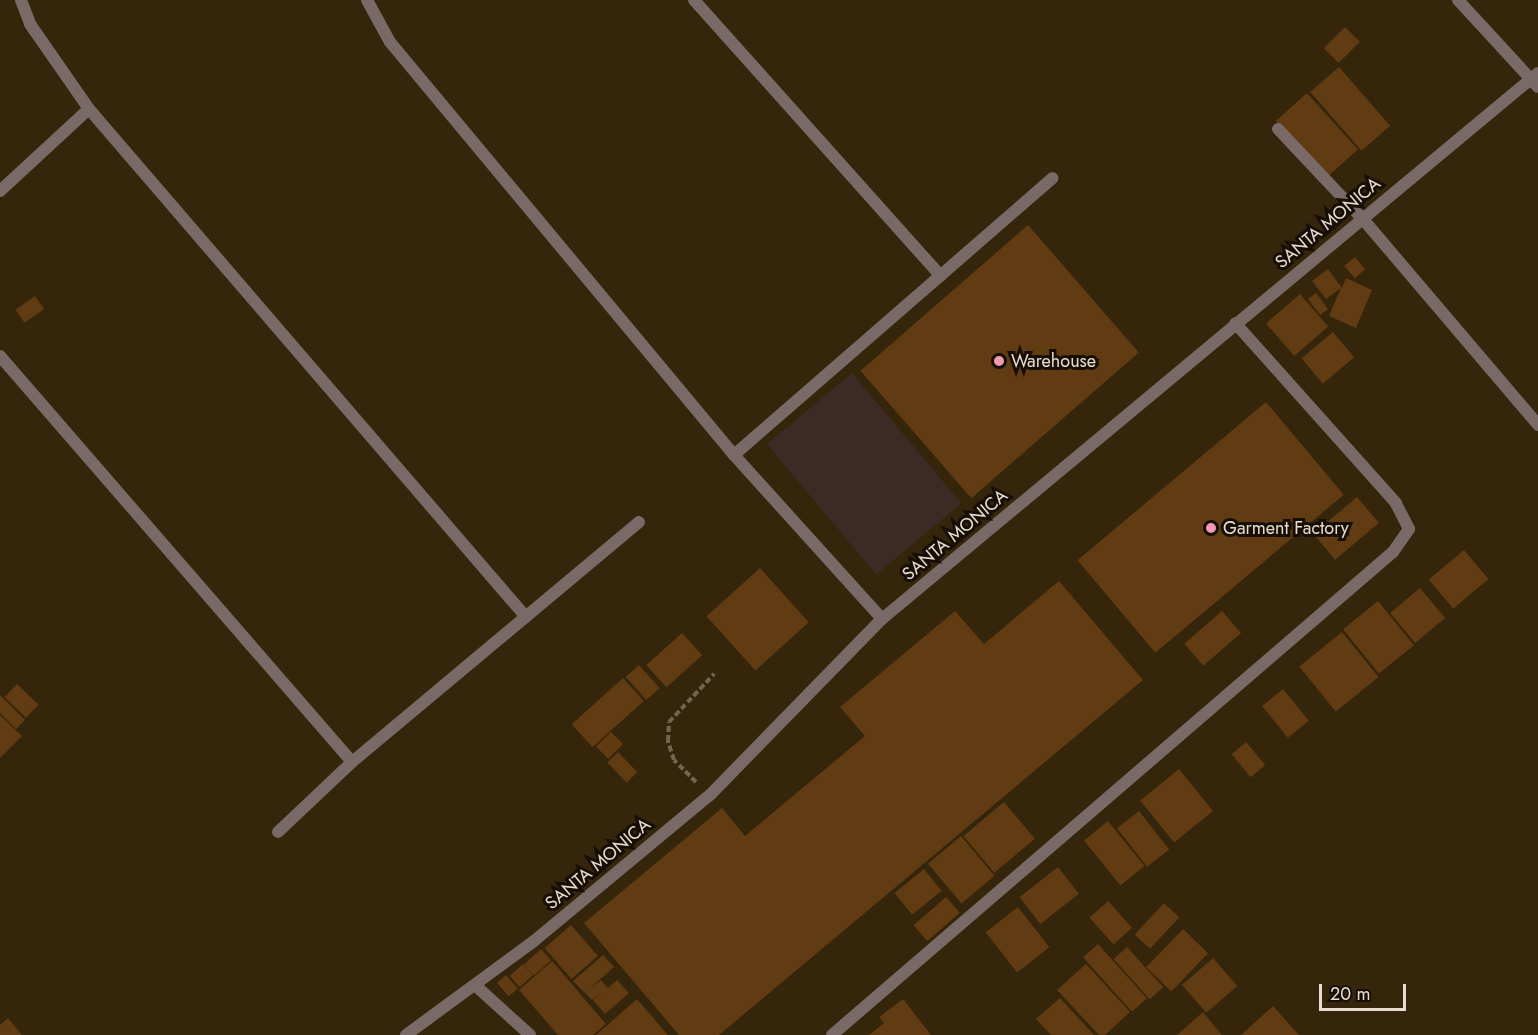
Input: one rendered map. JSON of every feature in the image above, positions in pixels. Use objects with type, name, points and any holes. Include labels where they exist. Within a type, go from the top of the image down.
[{"type":"street","points":[[21,0],[30,24],[89,109],[526,617]]},
{"type":"street","points":[[367,0],[390,42],[734,455],[882,619]]},
{"type":"street","points":[[694,0],[941,276]]},
{"type":"street","points":[[1458,0],[1536,80]]},
{"type":"street","name":"SANTA MONICA","points":[[406,1035],[476,986],[710,795],[882,619],[1362,218],[1536,80]]},
{"type":"street","points":[[0,191],[89,109]]},
{"type":"street","points":[[1278,129],[1362,218],[1538,426]]},
{"type":"street","points":[[734,455],[1053,178]]},
{"type":"street","points":[[832,1035],[1393,552],[1409,529],[1396,503],[1235,323]]},
{"type":"street","points":[[0,356],[352,762]]},
{"type":"street","points":[[278,832],[352,762],[639,522]]},
{"type":"street","points":[[476,986],[530,1035]]},
{"type":"path","points":[[710,795],[674,760],[668,741],[669,722],[714,674]]},
{"type":"shaded area","points":[[852,373],[961,503],[876,575],[767,444]]},
{"type":"building","points":[[1345,27],[1360,42],[1339,63],[1324,48]]},
{"type":"building","points":[[1339,67],[1390,126],[1361,151],[1310,92]]},
{"type":"building","points":[[1307,93],[1358,149],[1327,178],[1276,121]]},
{"type":"building","name":"Warehouse","points":[[1028,225],[1139,353],[971,498],[860,371]]},
{"type":"building","points":[[1355,257],[1365,269],[1355,278],[1344,266]]},
{"type":"building","points":[[1328,269],[1342,288],[1346,278],[1372,290],[1356,328],[1329,316],[1341,288],[1326,299],[1312,281]]},
{"type":"building","points":[[1316,293],[1328,309],[1320,315],[1308,299]]},
{"type":"building","points":[[1300,294],[1328,326],[1294,356],[1266,324]]},
{"type":"building","points":[[35,296],[44,309],[25,323],[15,310]]},
{"type":"building","points":[[1333,332],[1354,357],[1323,384],[1302,358]]},
{"type":"building","name":"Garment Factory","points":[[1266,402],[1344,495],[1155,653],[1078,560]]},
{"type":"building","points":[[1357,497],[1379,523],[1335,560],[1313,534]]},
{"type":"building","points":[[1464,550],[1488,579],[1453,609],[1429,580]]},
{"type":"building","points":[[760,568],[809,622],[755,670],[706,616]]},
{"type":"building","points":[[1059,581],[1143,680],[719,1035],[679,1035],[584,923],[722,808],[745,836],[865,736],[840,707],[955,611],[984,644]]},
{"type":"building","points":[[1420,588],[1445,618],[1415,643],[1390,613]]},
{"type":"building","points":[[1378,601],[1414,645],[1379,674],[1343,629]]},
{"type":"building","points":[[1222,611],[1241,633],[1203,666],[1184,644]]},
{"type":"building","points":[[1342,632],[1379,677],[1336,712],[1299,667]]},
{"type":"building","points":[[682,633],[702,655],[666,687],[646,665]]},
{"type":"building","points":[[639,665],[660,688],[646,700],[626,677]]},
{"type":"building","points":[[623,678],[644,701],[592,747],[572,724]]},
{"type":"building","points":[[17,684],[39,705],[26,718],[4,697]]},
{"type":"building","points":[[1283,689],[1309,721],[1288,738],[1262,706]]},
{"type":"building","points":[[0,695],[25,720],[16,729],[0,713]]},
{"type":"building","points":[[0,715],[22,736],[0,758]]},
{"type":"building","points":[[611,732],[623,744],[608,759],[596,747]]},
{"type":"building","points":[[1246,742],[1265,765],[1251,777],[1231,754]]},
{"type":"building","points":[[618,752],[637,772],[627,783],[607,762]]},
{"type":"building","points":[[1179,769],[1213,811],[1174,842],[1140,800]]},
{"type":"building","points":[[1004,802],[1035,839],[994,873],[963,836]]},
{"type":"building","points":[[1139,811],[1169,850],[1147,867],[1117,828]]},
{"type":"building","points":[[1108,821],[1145,866],[1120,886],[1084,841]]},
{"type":"building","points":[[961,836],[994,876],[961,903],[928,864]]},
{"type":"building","points":[[1058,867],[1079,894],[1040,924],[1019,897]]},
{"type":"building","points":[[924,869],[942,891],[912,915],[894,893]]},
{"type":"building","points":[[946,897],[960,913],[927,941],[914,925]]},
{"type":"building","points":[[1108,901],[1132,928],[1114,944],[1089,918]]},
{"type":"building","points":[[1164,903],[1179,917],[1150,949],[1135,934]]},
{"type":"building","points":[[1018,907],[1049,947],[1017,972],[986,932]]},
{"type":"building","points":[[571,925],[598,956],[571,979],[545,948]]},
{"type":"building","points":[[1183,929],[1208,953],[1171,991],[1146,967]]},
{"type":"building","points":[[1098,944],[1147,998],[1132,1012],[1083,957]]},
{"type":"building","points":[[1127,947],[1163,987],[1150,999],[1114,959]]},
{"type":"building","points":[[541,949],[551,960],[534,976],[524,964]]},
{"type":"building","points":[[603,955],[614,967],[589,989],[601,980],[608,988],[617,980],[629,993],[605,1014],[593,1000],[603,991],[592,1000],[573,981]]},
{"type":"building","points":[[1213,958],[1237,986],[1206,1013],[1182,985]]},
{"type":"building","points":[[552,961],[606,1024],[593,1035],[558,1035],[519,990]]},
{"type":"building","points":[[523,964],[533,975],[520,987],[510,976]]},
{"type":"building","points":[[1086,964],[1130,1012],[1105,1035],[1099,1035],[1057,990]]},
{"type":"building","points":[[506,975],[518,989],[509,996],[497,983]]},
{"type":"building","points":[[1060,998],[1094,1035],[1051,1035],[1036,1019]]},
{"type":"building","points":[[637,999],[668,1035],[596,1035]]},
{"type":"building","points":[[903,999],[931,1035],[869,1035],[884,1023],[879,1017]]},
{"type":"building","points":[[1273,1006],[1299,1035],[1241,1035]]},
{"type":"building","points":[[1203,1012],[1222,1035],[1177,1035]]},
{"type":"building","points":[[8,1018],[22,1035],[0,1035],[0,1025]]},
{"type":"place","name":"Warehouse","points":[[999,361]]},
{"type":"place","name":"Garment Factory","points":[[1211,528]]}]
